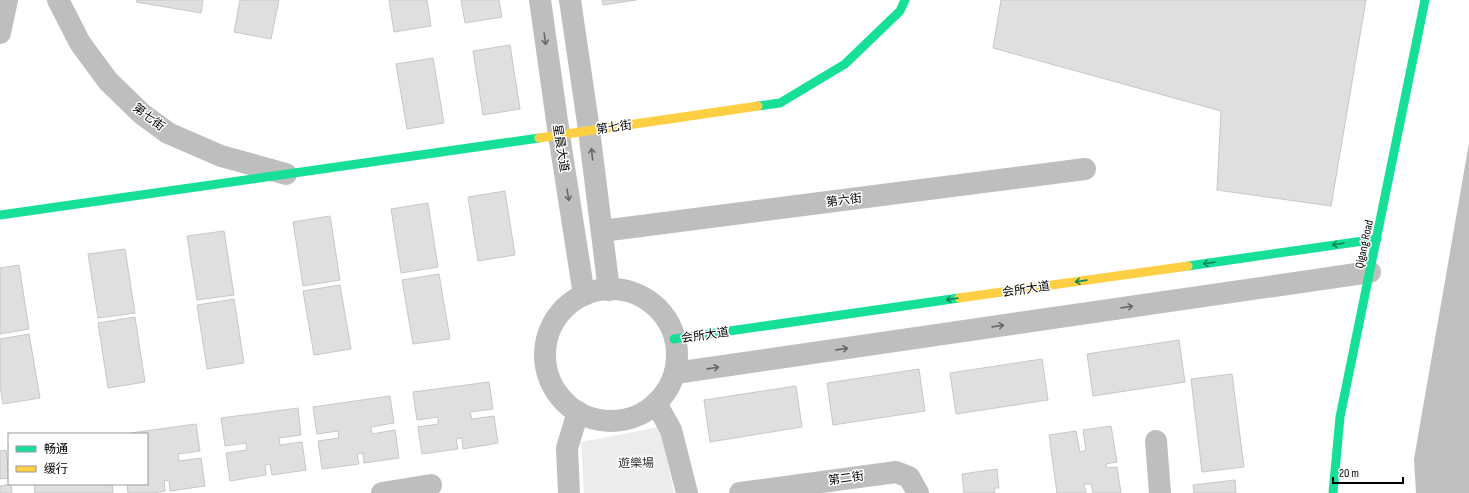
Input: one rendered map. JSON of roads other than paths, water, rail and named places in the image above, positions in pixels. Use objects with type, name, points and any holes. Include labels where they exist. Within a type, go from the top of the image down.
[{"type":"street","points":[[0,33],[7,0]]},
{"type":"street","name":"第七街","points":[[58,0],[80,43],[108,81],[142,114],[168,133],[221,156],[286,174]]},
{"type":"street","name":"星晨大道","points":[[540,0],[584,295]]},
{"type":"street","points":[[570,0],[590,130],[609,290]]},
{"type":"street","name":"第七街","points":[[0,215],[780,103],[845,64],[900,11],[905,0]]},
{"type":"street","name":"Qigang Road","points":[[1333,493],[1340,417],[1425,0]]},
{"type":"street","name":"第六街","points":[[602,232],[1085,169]]},
{"type":"street","name":"会所大道","points":[[674,339],[1377,239]]},
{"type":"street","points":[[675,373],[1370,272]]},
{"type":"street","points":[[619,289],[641,296],[659,310],[672,329],[677,351],[675,373],[665,394],[648,410],[628,419],[605,421],[584,416],[566,405],[553,389],[546,369],[544,348],[550,328],[561,311],[584,295],[598,290],[619,289]]},
{"type":"street","points":[[656,403],[671,430],[687,493]]},
{"type":"street","points":[[569,493],[567,448],[578,412]]},
{"type":"street","points":[[1156,442],[1160,493]]},
{"type":"street","name":"第二街","points":[[740,493],[896,472],[909,477],[918,493]]},
{"type":"street","points":[[382,493],[431,486]]},
{"type":"park label","name":"遊樂場","points":[[636,463]]}]
